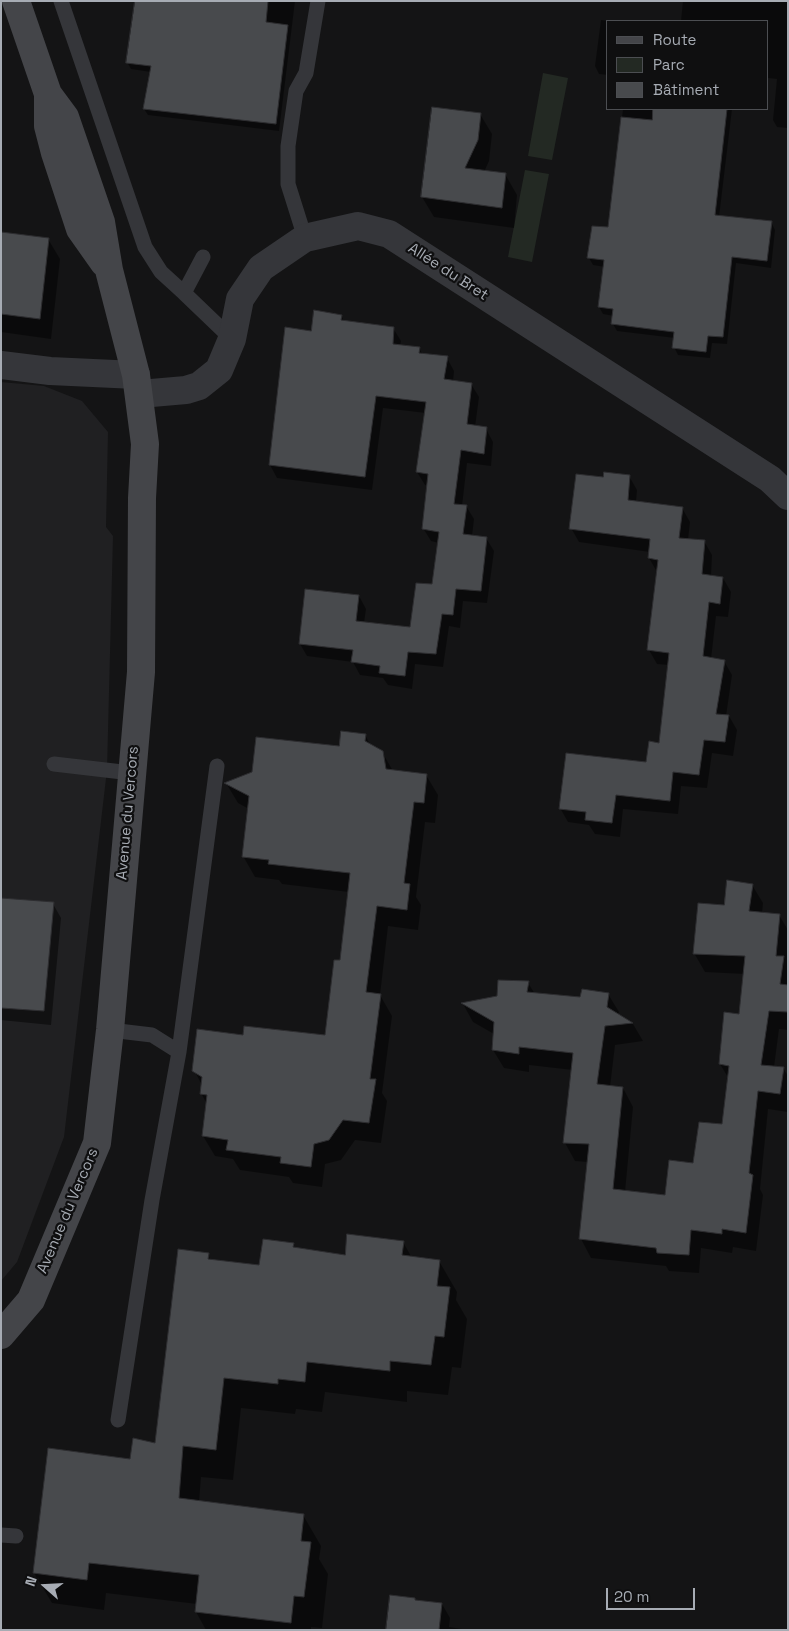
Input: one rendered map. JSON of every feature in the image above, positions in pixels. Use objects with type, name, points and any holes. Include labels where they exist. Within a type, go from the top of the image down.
[{"type":"street","name":"Avenue du Vercors","points":[[1,1334],[31,1300],[97,1143],[110,1030],[140,672],[142,498],[145,444],[138,384],[109,270],[101,222],[64,117],[48,94],[16,1]]},
{"type":"street","name":"Allée du Bret","points":[[1,365],[186,390],[199,386],[219,370],[232,339],[240,299],[261,268],[305,238],[358,226],[389,234],[770,479],[788,496]]},
{"type":"lane","points":[[61,1],[145,247],[161,272],[232,339]]},
{"type":"lane","points":[[305,238],[288,184],[288,146],[296,91],[306,73],[318,1]]},
{"type":"lane","points":[[184,293],[203,257]]},
{"type":"lane","points":[[54,764],[131,773]]},
{"type":"lane","points":[[118,1420],[152,1200],[179,1052],[218,766]]},
{"type":"lane","points":[[110,1030],[152,1034],[179,1052]]},
{"type":"shaded area","points":[[1,382],[44,386],[82,401],[108,432],[106,527],[113,536],[107,770],[64,1137],[17,1262],[1,1281]]},
{"type":"green space","points":[[543,73],[568,78],[552,160],[528,156]]},
{"type":"green space","points":[[525,170],[549,174],[532,262],[508,257]]},
{"type":"building","points":[[135,1],[268,1],[266,22],[288,25],[276,124],[143,109],[151,66],[126,63]]},
{"type":"building","points":[[432,107],[481,113],[478,140],[465,168],[506,173],[502,208],[421,197]]},
{"type":"building","points":[[653,110],[727,110],[715,215],[772,221],[767,261],[732,257],[723,337],[708,336],[706,352],[672,348],[674,332],[611,324],[613,309],[598,307],[604,260],[587,258],[592,226],[608,227],[621,117],[652,120]]},
{"type":"building","points":[[1,232],[49,238],[40,319],[1,314]]},
{"type":"building","points":[[314,310],[342,315],[341,320],[394,327],[393,344],[420,347],[419,353],[448,356],[444,379],[472,383],[467,424],[487,427],[484,454],[461,450],[454,504],[467,505],[463,534],[487,537],[481,591],[456,589],[453,615],[442,614],[436,654],[408,652],[405,676],[379,673],[380,666],[351,662],[353,650],[299,644],[305,589],[359,595],[356,621],[410,627],[416,583],[432,584],[439,532],[422,529],[428,474],[416,472],[426,402],[376,396],[365,477],[269,465],[285,327],[311,331]]},
{"type":"building","points":[[604,472],[630,475],[628,500],[683,507],[679,538],[705,540],[702,574],[723,577],[720,604],[709,602],[703,656],[725,660],[716,714],[729,715],[725,742],[704,740],[699,775],[673,772],[670,801],[616,795],[612,823],[585,820],[586,812],[559,809],[566,753],[646,762],[649,741],[659,743],[669,653],[647,650],[658,560],[648,558],[650,539],[569,529],[576,474],[603,477]]},
{"type":"building","points":[[341,731],[366,734],[365,741],[383,751],[386,769],[427,774],[424,803],[414,802],[404,883],[410,884],[407,910],[377,906],[366,992],[381,994],[370,1079],[376,1079],[369,1123],[343,1120],[329,1140],[314,1144],[311,1167],[280,1163],[281,1157],[226,1150],[228,1140],[202,1136],[207,1095],[200,1094],[202,1077],[192,1071],[197,1029],[243,1035],[244,1026],[325,1035],[334,960],[340,960],[350,873],[268,864],[269,860],[242,857],[249,796],[224,783],[252,772],[256,737],[339,746]]},
{"type":"building","points":[[727,880],[753,884],[749,911],[780,914],[776,956],[784,956],[780,984],[788,985],[788,1012],[769,1011],[761,1065],[784,1067],[780,1094],[758,1091],[749,1173],[753,1175],[746,1233],[722,1229],[722,1234],[691,1230],[689,1255],[657,1253],[656,1248],[579,1239],[589,1144],[563,1143],[573,1053],[519,1047],[519,1054],[492,1050],[494,1022],[461,1003],[497,996],[498,980],[529,981],[527,992],[580,997],[582,989],[609,993],[607,1007],[633,1023],[605,1026],[597,1084],[623,1087],[613,1189],[665,1195],[669,1160],[693,1163],[699,1122],[722,1124],[729,1066],[719,1064],[724,1012],[739,1014],[745,956],[693,954],[698,903],[724,905]]},
{"type":"building","points":[[1,898],[54,902],[44,1011],[1,1008]]},
{"type":"building","points":[[347,1234],[404,1241],[402,1255],[440,1260],[437,1286],[450,1287],[444,1337],[435,1336],[431,1365],[390,1361],[390,1371],[307,1362],[305,1382],[278,1379],[278,1384],[224,1378],[216,1450],[183,1446],[179,1498],[304,1514],[301,1541],[311,1542],[304,1597],[294,1596],[291,1623],[195,1612],[199,1575],[89,1563],[87,1580],[33,1573],[48,1448],[130,1459],[133,1438],[155,1443],[178,1249],[209,1253],[208,1259],[259,1265],[263,1239],[294,1243],[293,1247],[345,1255]]},
{"type":"building","points":[[390,1595],[442,1603],[439,1630],[386,1630]]}]
